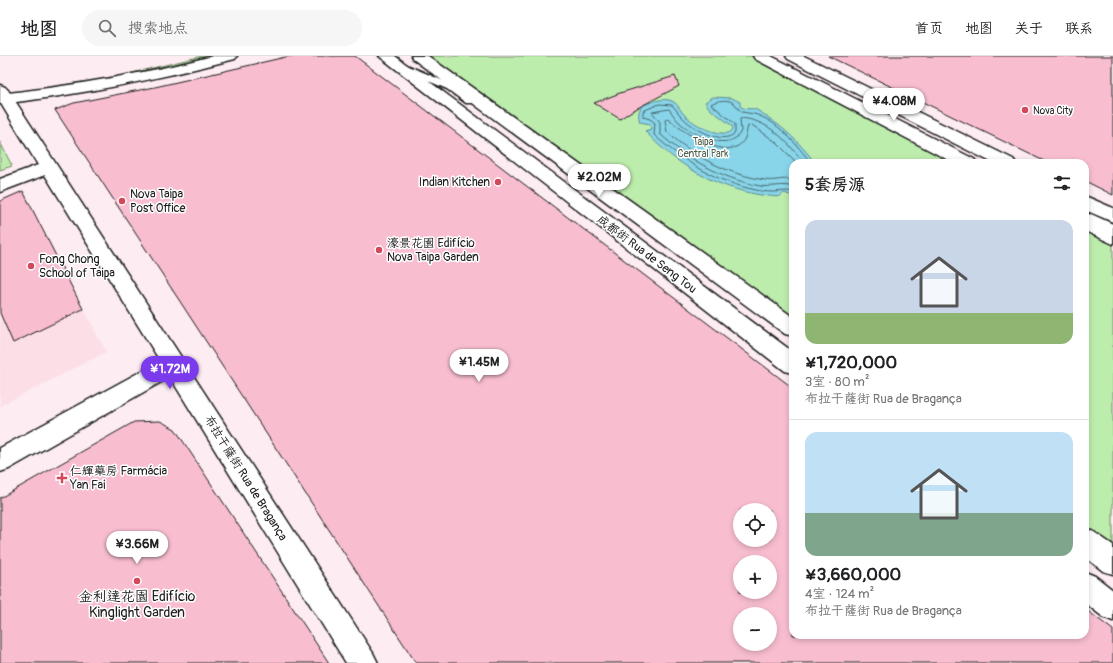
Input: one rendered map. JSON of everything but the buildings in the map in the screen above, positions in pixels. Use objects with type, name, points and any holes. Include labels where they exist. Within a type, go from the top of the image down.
[{"type":"street","points":[[1,93],[180,56]]},
{"type":"street","points":[[1,93],[102,86],[165,73],[230,56]]},
{"type":"street","points":[[418,56],[789,325]]},
{"type":"street","points":[[760,56],[960,159]]},
{"type":"street","points":[[793,56],[999,159]]},
{"type":"street","name":"成都街 Rua de Seng Tou","points":[[392,60],[789,361]]},
{"type":"street","name":"布拉干薩街 Rua de Bragança","points":[[1,93],[363,663]]},
{"type":"street","points":[[0,186],[49,167]]},
{"type":"street","points":[[1089,214],[1113,216]]},
{"type":"street","points":[[1089,216],[1113,237]]},
{"type":"street","points":[[0,461],[174,364]]},
{"type":"street","points":[[1089,544],[1113,561]]},
{"type":"street","points":[[1089,589],[1113,607]]},
{"type":"lane","points":[[392,60],[450,88],[469,101]]},
{"type":"lane","points":[[1089,215],[1113,229]]},
{"type":"shaded area","name":"Fong Chong School of Taipa","points":[[23,191],[106,352],[0,406],[0,201]]},
{"type":"green space","points":[[202,56],[215,56],[173,68],[48,91],[48,88],[111,78]]},
{"type":"green space","name":"Taipa Central Park","points":[[421,56],[757,56],[957,159],[789,159],[789,322]]},
{"type":"green space","points":[[0,142],[12,166],[0,170]]},
{"type":"green space","points":[[1089,227],[1113,239],[1113,556],[1089,540]]},
{"type":"water","points":[[713,97],[732,98],[740,102],[740,106],[742,107],[757,110],[789,134],[803,148],[812,159],[789,159],[789,195],[784,193],[778,197],[761,195],[745,192],[713,181],[683,164],[670,154],[645,131],[651,129],[650,124],[640,122],[639,114],[642,106],[657,100],[668,100],[675,103],[691,121],[710,130],[729,133],[733,129],[731,125],[710,109],[705,102]]},
{"type":"place","name":"Nova City","points":[[1025,110]]},
{"type":"place","name":"Indian Kitchen","points":[[498,182]]},
{"type":"place","name":"Nova Taipa Post Office","points":[[122,201]]},
{"type":"place","name":"濠景花園 Edifício Nova Taipa Garden","points":[[379,250]]},
{"type":"place","name":"Fong Chong School of Taipa","points":[[31,266]]},
{"type":"place","name":"仁輝藥房 Farmácia Yan Fai","points":[[62,478]]},
{"type":"place","name":"金利達花園 Edifício Kinglight Garden","points":[[137,581]]}]
